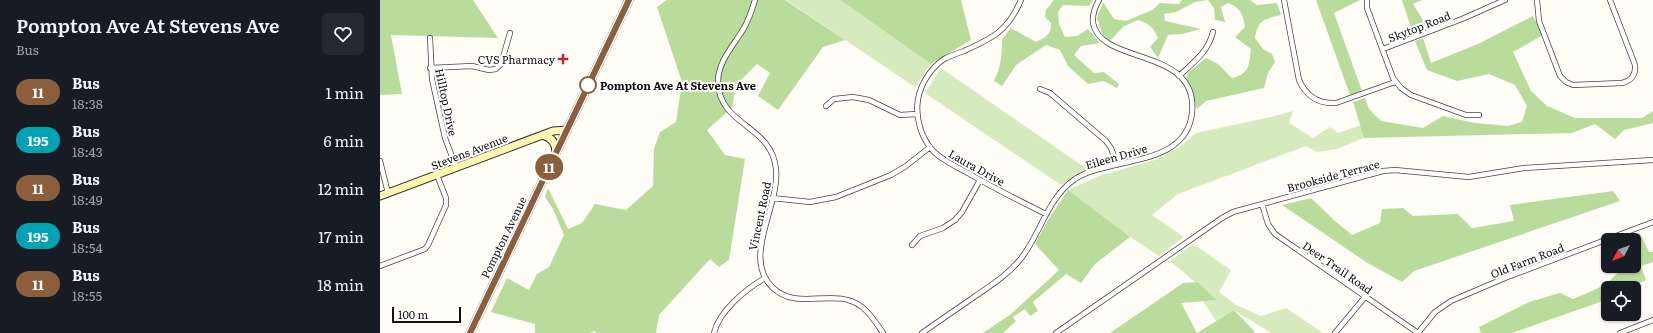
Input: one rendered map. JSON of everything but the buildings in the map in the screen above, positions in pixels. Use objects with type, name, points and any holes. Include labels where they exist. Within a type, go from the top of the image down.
[{"type":"main road","name":"Pompton Avenue","points":[[470,333],[629,0]]},
{"type":"main road","name":"Stevens Avenue","points":[[380,196],[553,131],[567,130]]},
{"type":"main road","points":[[542,135],[547,136],[552,140],[555,144],[556,152]]},
{"type":"street","name":"Vincent Road","points":[[755,0],[744,28],[722,63],[718,78],[721,98],[729,111],[762,138],[772,152],[775,163],[776,175],[760,254],[765,278]]},
{"type":"street","name":"Laura Drive","points":[[1020,0],[1011,19],[998,34],[987,41],[946,58],[932,70],[925,80],[920,92],[917,114],[922,132],[930,147],[944,160],[1046,214]]},
{"type":"street","points":[[1099,0],[1094,9],[1093,21],[1095,30],[1103,40],[1162,64],[1180,76],[1205,51],[1210,43],[1213,32]]},
{"type":"street","points":[[1284,0],[1299,80],[1303,88],[1313,98],[1326,103],[1336,103],[1395,82]]},
{"type":"street","points":[[1367,0],[1367,8],[1395,82],[1411,95],[1466,115],[1480,115]]},
{"type":"street","name":"Skytop Road","points":[[1383,49],[1462,19],[1505,0]]},
{"type":"street","points":[[1537,0],[1537,12],[1541,26],[1560,76],[1566,82],[1573,85],[1626,82],[1633,77],[1635,65],[1610,0]]},
{"type":"street","points":[[430,68],[472,66],[490,70],[496,69],[501,64],[510,33]]},
{"type":"street","name":"Hilltop Drive","points":[[430,38],[430,68],[445,138],[456,167]]},
{"type":"street","name":"Eileen Drive","points":[[922,333],[995,283],[1010,270],[1029,248],[1046,214],[1058,195],[1072,182],[1089,172],[1163,152],[1177,143],[1184,135],[1190,120],[1192,103],[1180,76]]},
{"type":"street","points":[[1040,89],[1050,93],[1106,141],[1111,148],[1117,165]]},
{"type":"street","points":[[826,106],[834,99],[853,97],[869,100],[900,115],[917,114]]},
{"type":"street","points":[[772,198],[810,202],[836,197],[891,175],[906,166],[930,147]]},
{"type":"street","name":"Brookside Terrace","points":[[1056,333],[1222,218],[1233,212],[1383,171],[1395,170],[1469,177],[1524,168],[1653,160]]},
{"type":"street","points":[[380,161],[388,193]]},
{"type":"street","points":[[380,266],[420,252],[428,245],[446,202],[437,175]]},
{"type":"street","points":[[912,245],[920,236],[943,228],[955,220],[962,212],[980,180]]},
{"type":"street","name":"Deer Trail Road","points":[[1262,204],[1268,224],[1275,234],[1418,333]]},
{"type":"street","name":"Old Farm Road","points":[[1418,333],[1436,312],[1451,301],[1505,278],[1653,222]]},
{"type":"street","points":[[714,333],[716,323],[742,294],[765,278],[774,289],[791,298],[800,300],[839,297],[854,302],[868,312],[883,333]]},
{"type":"street","points":[[1335,333],[1365,297]]},
{"type":"street","points":[[1620,333],[1628,332],[1653,320]]},
{"type":"green space","points":[[380,0],[473,0],[498,38],[391,35],[402,94],[380,95]]},
{"type":"green space","points":[[667,0],[785,0],[845,40],[823,47],[778,110],[758,96],[770,73],[757,64],[736,85],[732,108],[707,130],[725,155],[745,159],[729,260],[719,267],[710,259],[659,315],[656,333],[596,333],[595,331],[590,333],[535,333],[535,324],[491,312],[507,278],[529,290],[537,274],[549,267],[564,235],[553,209],[545,197],[548,188],[568,229],[582,223],[595,204],[626,210],[653,186],[654,149],[660,132],[676,122],[682,82],[657,7]]},
{"type":"green space","points":[[786,0],[840,0],[931,64],[915,87]]},
{"type":"green space","points":[[840,0],[961,0],[971,40],[931,64]]},
{"type":"green space","points":[[1054,0],[1093,0],[1089,6],[1063,5],[1058,12],[1059,24],[1065,37],[1077,36],[1088,29],[1100,43],[1081,46],[1074,55],[1094,73],[1104,72],[1119,84],[1117,88],[1104,81],[1088,84],[1068,66],[1060,50],[1046,45],[1016,65],[1002,86],[994,81],[1001,61],[1002,39],[1011,28],[1036,42],[1045,37],[1049,33],[1051,27],[1051,23],[1045,17],[1046,10]]},
{"type":"green space","points":[[1182,0],[1208,0],[1195,2],[1176,12],[1164,14],[1165,21],[1201,29],[1182,34],[1168,35],[1158,58],[1150,47],[1158,38],[1151,26],[1142,21],[1138,20],[1124,26],[1110,41],[1102,34],[1097,18],[1103,2],[1114,19],[1126,21],[1152,10],[1160,3],[1179,4]]},
{"type":"green space","points":[[1208,0],[1250,0],[1257,5],[1277,3],[1281,15],[1263,21],[1256,32],[1255,38],[1263,49],[1272,54],[1275,62],[1268,73],[1264,88],[1206,101],[1197,109],[1192,90],[1186,78],[1189,72],[1206,58],[1218,64],[1232,78],[1242,74],[1248,68],[1250,59],[1251,49],[1235,37],[1245,27],[1242,15],[1238,9],[1228,3],[1221,7],[1225,22],[1215,20],[1214,8]]},
{"type":"green space","points":[[1316,0],[1360,0],[1334,13],[1362,91],[1350,95]]},
{"type":"green space","points":[[1402,0],[1422,0],[1413,4],[1428,28],[1413,34]]},
{"type":"green space","points":[[1533,16],[1543,35],[1513,52],[1531,91],[1547,106],[1575,118],[1642,118],[1653,111],[1653,123],[1624,130],[1615,139],[1595,124],[1572,133],[1364,138],[1353,102],[1365,98],[1369,109],[1381,121],[1423,128],[1443,116],[1475,123],[1508,126],[1522,122],[1527,106],[1515,85],[1489,74],[1457,81],[1427,70],[1415,41],[1423,38],[1431,63],[1478,44]]},
{"type":"green space","points":[[941,68],[1087,169],[1061,185],[925,93]]},
{"type":"green space","points":[[1293,111],[1289,123],[1313,138],[1330,127],[1338,133],[1361,125],[1364,138],[1337,149],[1317,152],[1306,146],[1178,194],[1152,215],[1184,237],[1159,256],[1121,231],[1068,190],[1099,176],[1158,159],[1181,146],[1196,133]]},
{"type":"green space","points":[[1068,190],[1130,237],[1095,264],[1081,283],[1066,274],[1033,302],[1038,311],[1030,316],[1025,309],[1013,317],[1016,321],[1003,333],[983,333],[1011,314],[1059,270],[1035,244],[1048,220]]},
{"type":"green space","points":[[1613,191],[1620,201],[1414,271],[1402,282],[1366,262],[1282,205],[1311,198],[1352,235],[1380,223],[1382,209],[1403,208],[1413,216],[1458,214],[1472,228],[1514,221],[1510,205]]},
{"type":"green space","points":[[1641,235],[1649,252],[1653,252],[1653,262],[1641,266]]},
{"type":"green space","points":[[1193,244],[1231,270],[1219,292],[1236,305],[1261,316],[1286,308],[1323,333],[1271,333],[1234,310],[1216,321],[1203,301],[1216,300],[1170,261]]},
{"type":"green space","points":[[1641,266],[1646,280],[1641,282],[1641,281],[1608,281],[1618,273],[1641,273]]},
{"type":"green space","points":[[1197,282],[1217,300],[1181,303],[1197,333],[1110,333],[1183,283]]},
{"type":"green space","points":[[1601,286],[1601,301],[1512,333],[1481,333],[1479,327],[1529,302],[1560,293],[1573,299]]},
{"type":"green space","points":[[1234,310],[1255,332],[1197,333]]},
{"type":"bus line","name":"11","points":[[470,333],[629,0]]},
{"type":"place","name":"CVS Pharmacy","points":[[563,59]]},
{"type":"place","name":"Pompton Ave At Stevens Ave","points":[[588,85]]}]
